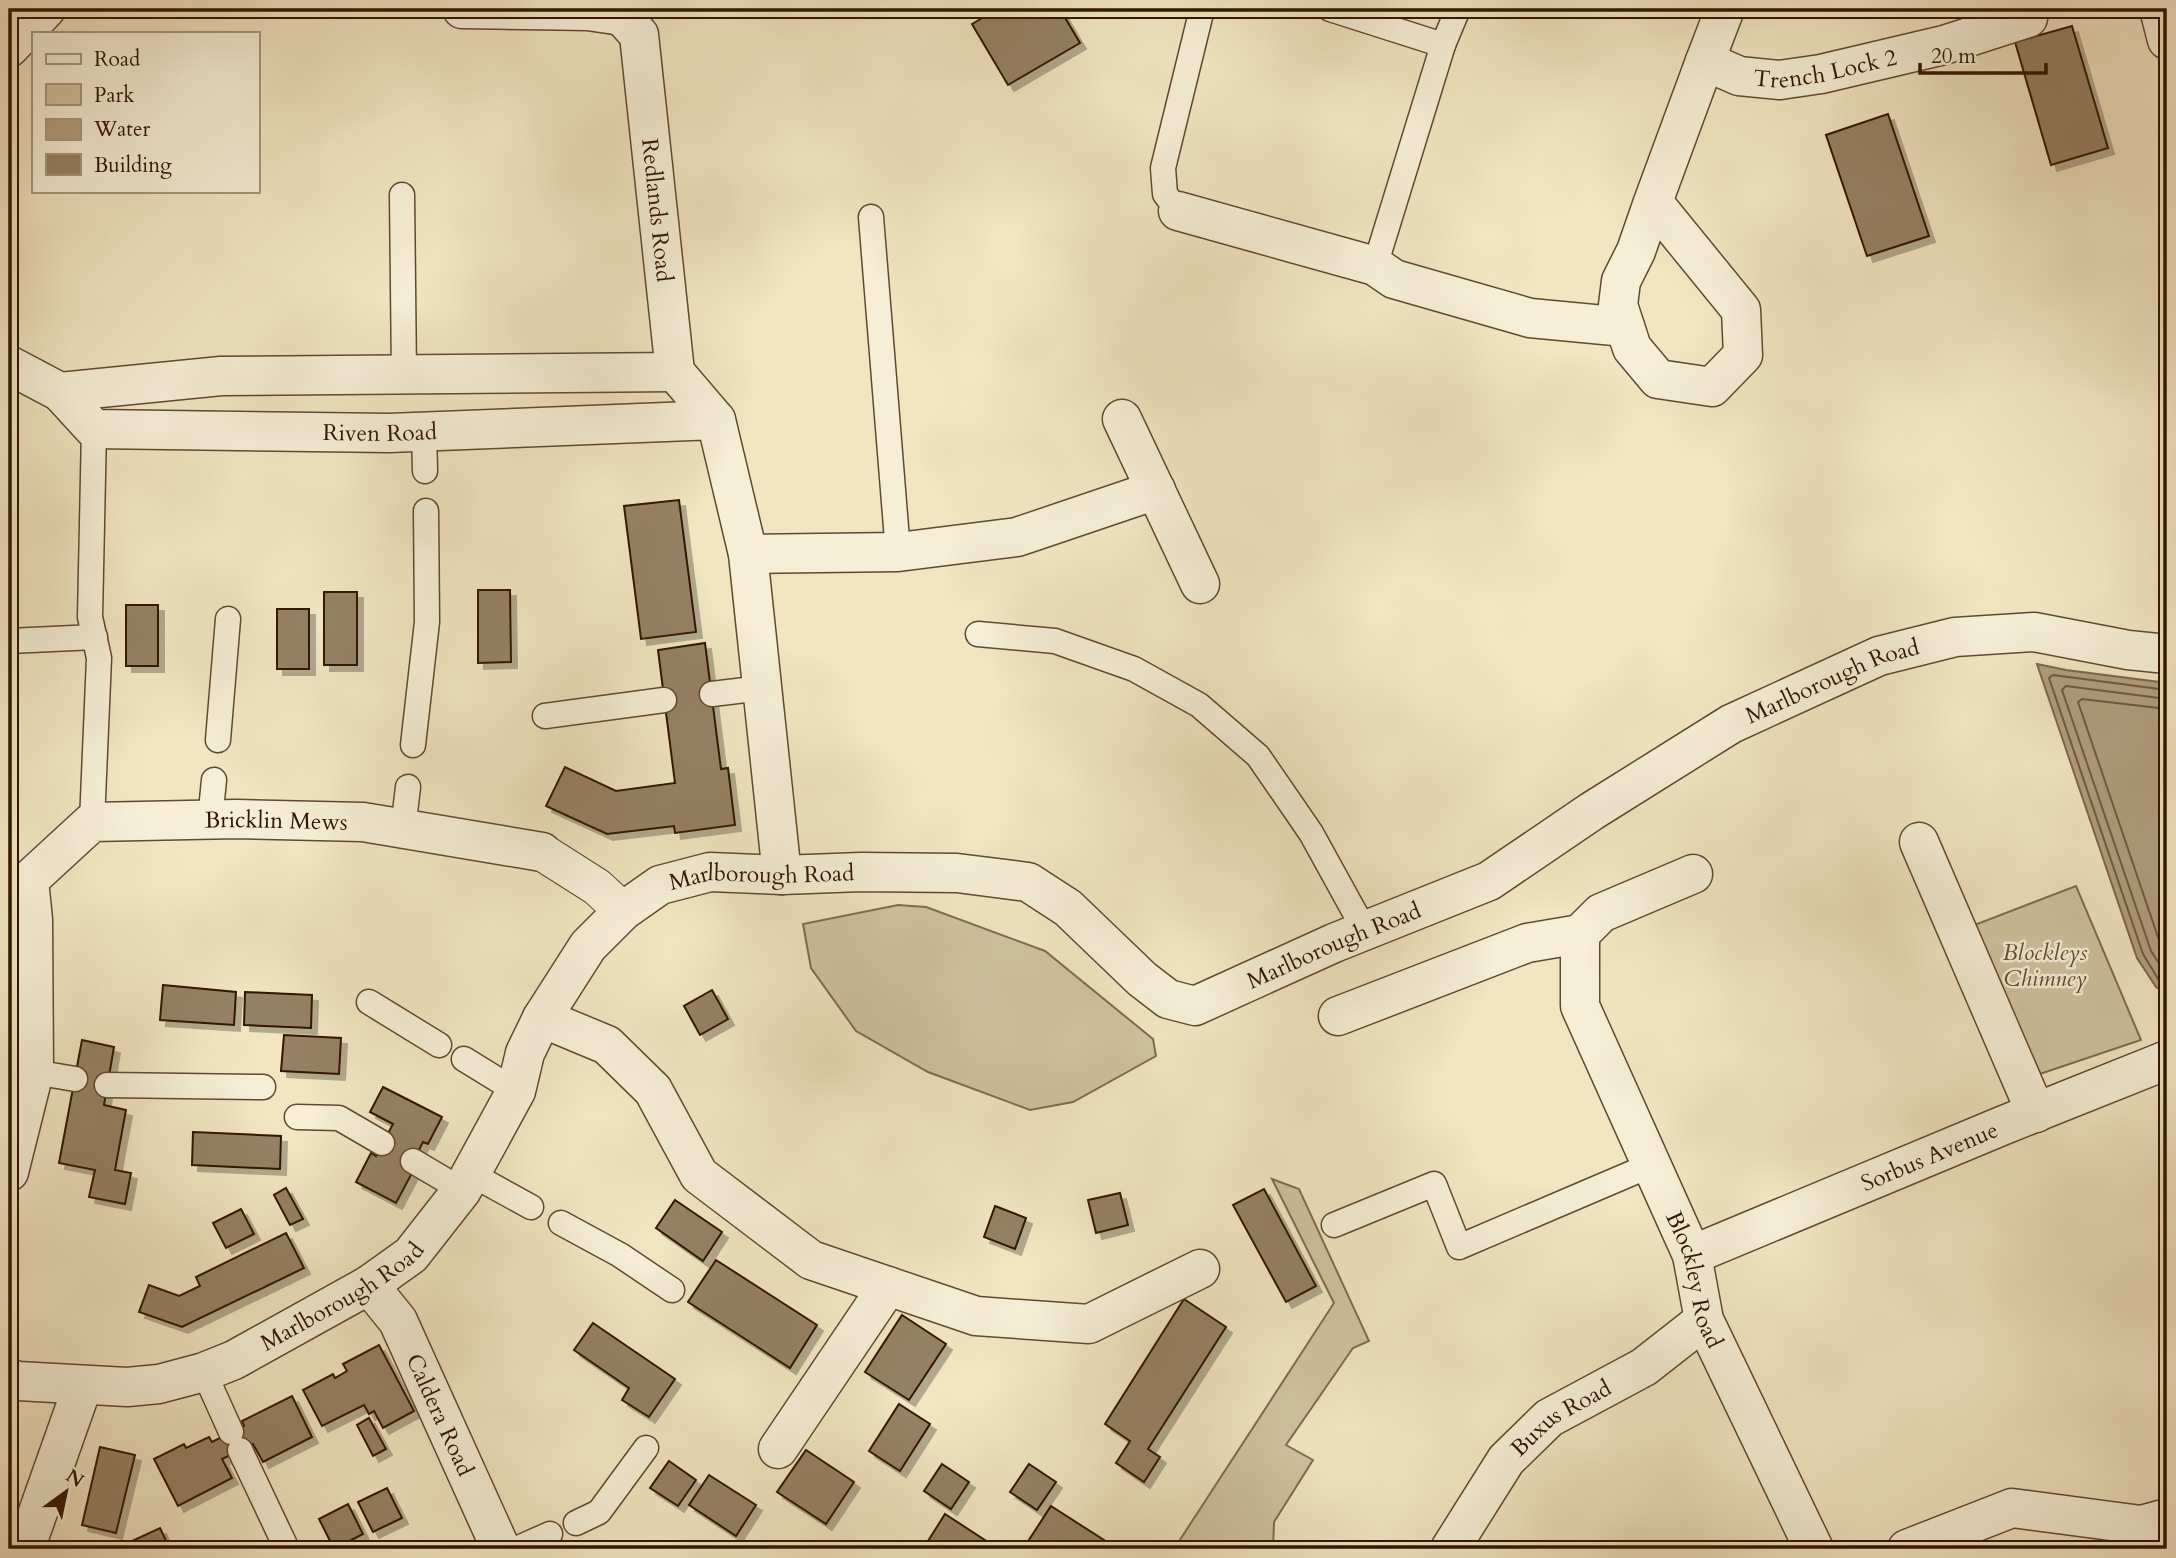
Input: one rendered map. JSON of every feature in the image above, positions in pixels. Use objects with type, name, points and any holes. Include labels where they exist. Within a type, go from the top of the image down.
[{"type":"street","points":[[9,48],[46,9]]},
{"type":"street","name":"Redlands Road","points":[[462,9],[589,11],[622,16],[639,35],[675,372]]},
{"type":"street","points":[[1653,202],[1741,310],[1742,355],[1712,387],[1657,379],[1632,348],[1618,305],[1621,281],[1636,251],[1653,202],[1725,9]]},
{"type":"street","points":[[2159,9],[2167,40]]},
{"type":"street","name":"Trench Lock 2","points":[[1705,61],[1738,76],[1780,79],[1821,74],[1944,45],[2028,18]]},
{"type":"street","points":[[1178,211],[1375,266],[1394,279],[1530,318],[1625,327]]},
{"type":"street","points":[[9,365],[60,392],[94,429]]},
{"type":"street","points":[[60,392],[221,376],[675,372],[716,420],[748,554],[782,875]]},
{"type":"street","points":[[1122,419],[1200,584]]},
{"type":"street","name":"Riven Road","points":[[94,429],[389,433],[716,420]]},
{"type":"street","points":[[748,554],[898,552],[1017,537],[1156,490]]},
{"type":"street","name":"Marlborough Road","points":[[9,1378],[83,1385],[137,1386],[159,1384],[204,1372],[234,1360],[369,1285],[411,1255],[467,1182],[516,1091],[525,1053],[542,1018],[588,946],[623,911],[660,885],[710,872],[782,875],[957,873],[1028,882],[1068,908],[1142,979],[1168,999],[1195,1006],[1365,931],[1489,881],[1592,811],[1731,723],[1880,656],[1955,637],[2034,632],[2128,650],[2167,654]]},
{"type":"street","points":[[9,1172],[34,1072],[33,920],[19,879],[92,822]]},
{"type":"street","name":"Bricklin Mews","points":[[92,822],[363,822],[542,852]]},
{"type":"street","points":[[1919,842],[2036,1113]]},
{"type":"street","points":[[542,852],[597,887],[623,911]]},
{"type":"street","points":[[1338,1016],[1527,943],[1580,934],[1601,913],[1693,874]]},
{"type":"street","name":"Blockley Road","points":[[1580,934],[1580,1006],[1692,1255],[1704,1320],[1814,1549]]},
{"type":"street","points":[[542,1018],[607,1045],[653,1090],[699,1175],[811,1259],[976,1316],[1089,1324],[1200,1269]]},
{"type":"street","name":"Sorbus Avenue","points":[[1692,1255],[2167,1060]]},
{"type":"street","name":"Caldera Road","points":[[369,1285],[398,1321],[501,1549]]},
{"type":"street","points":[[778,1448],[888,1286]]},
{"type":"street","name":"Buxus Road","points":[[1450,1549],[1506,1460],[1549,1418],[1644,1367],[1704,1320]]},
{"type":"street","points":[[25,1549],[83,1385]]},
{"type":"street","points":[[1907,1549],[2012,1508],[2141,1525],[2167,1518]]},
{"type":"lane","points":[[1178,211],[1165,194],[1163,168],[1202,9]]},
{"type":"lane","points":[[1330,9],[1443,45]]},
{"type":"lane","points":[[1375,266],[1443,45],[1458,9]]},
{"type":"lane","points":[[402,195],[404,374]]},
{"type":"lane","points":[[871,217],[898,552]]},
{"type":"lane","points":[[92,822],[99,658],[90,617],[94,429]]},
{"type":"lane","points":[[424,432],[425,471]]},
{"type":"lane","points":[[413,745],[427,622],[426,511]]},
{"type":"lane","points":[[218,740],[228,620]]},
{"type":"lane","points":[[978,634],[1055,641],[1134,669],[1199,705],[1258,756],[1311,833],[1365,931]]},
{"type":"lane","points":[[9,641],[94,637]]},
{"type":"lane","points":[[712,694],[762,688]]},
{"type":"lane","points":[[545,716],[664,700]]},
{"type":"lane","points":[[210,820],[214,780]]},
{"type":"lane","points":[[403,829],[408,787]]},
{"type":"lane","points":[[369,1002],[439,1045]]},
{"type":"lane","points":[[464,1059],[516,1091]]},
{"type":"lane","points":[[34,1072],[75,1079]]},
{"type":"lane","points":[[107,1085],[263,1087]]},
{"type":"lane","points":[[297,1116],[339,1118],[382,1143]]},
{"type":"lane","points":[[413,1161],[531,1207]]},
{"type":"lane","points":[[1334,1225],[1434,1184],[1459,1247],[1651,1165]]},
{"type":"lane","points":[[561,1223],[620,1255],[672,1290]]},
{"type":"lane","points":[[204,1372],[285,1545]]},
{"type":"lane","points":[[576,1523],[599,1513],[646,1448]]},
{"type":"lane","points":[[516,1549],[550,1534]]},
{"type":"green space","name":"Blockleys Chimney","points":[[2076,886],[2141,1040],[2031,1077],[1964,929]]},
{"type":"green space","points":[[898,905],[926,907],[1045,951],[1153,1039],[1156,1056],[1073,1102],[1030,1110],[928,1072],[856,1031],[811,968],[803,924]]},
{"type":"green space","points":[[1272,1179],[1299,1189],[1369,1341],[1353,1348],[1286,1445],[1313,1460],[1274,1522],[1273,1549],[1174,1549],[1334,1303]]},
{"type":"water","points":[[2037,664],[2167,683],[2167,994],[2156,987],[2137,958]]},
{"type":"building","points":[[998,9],[1060,9],[1080,43],[1008,85],[972,24]]},
{"type":"building","points":[[2072,26],[2108,148],[2051,165],[2015,42]]},
{"type":"building","points":[[1888,114],[1929,236],[1867,256],[1826,135]]},
{"type":"building","points":[[679,500],[696,632],[641,639],[624,506]]},
{"type":"building","points":[[478,590],[510,590],[511,662],[478,663]]},
{"type":"building","points":[[324,592],[357,592],[357,665],[324,665]]},
{"type":"building","points":[[126,605],[158,605],[158,666],[126,666]]},
{"type":"building","points":[[277,609],[309,609],[309,669],[277,669]]},
{"type":"building","points":[[705,643],[721,769],[728,768],[735,825],[675,833],[674,826],[607,834],[546,806],[565,767],[616,791],[675,783],[658,650]]},
{"type":"building","points":[[163,985],[236,992],[234,1025],[160,1020]]},
{"type":"building","points":[[712,990],[728,1019],[700,1035],[684,1006]]},
{"type":"building","points":[[245,992],[312,995],[311,1028],[244,1025]]},
{"type":"building","points":[[284,1035],[341,1038],[339,1074],[281,1071]]},
{"type":"building","points":[[82,1040],[114,1047],[104,1105],[126,1110],[115,1170],[131,1173],[125,1204],[89,1197],[95,1170],[59,1163]]},
{"type":"building","points":[[383,1087],[442,1117],[428,1144],[423,1142],[408,1172],[412,1173],[396,1203],[356,1182],[371,1153],[376,1156],[393,1124],[370,1112]]},
{"type":"building","points":[[193,1132],[281,1136],[280,1169],[192,1165]]},
{"type":"building","points":[[286,1188],[303,1219],[290,1225],[274,1195]]},
{"type":"building","points":[[1264,1189],[1316,1286],[1286,1302],[1233,1205]]},
{"type":"building","points":[[1120,1193],[1128,1225],[1096,1233],[1088,1200]]},
{"type":"building","points":[[675,1200],[722,1232],[703,1261],[656,1228]]},
{"type":"building","points":[[995,1206],[1026,1218],[1015,1249],[984,1237]]},
{"type":"building","points":[[241,1209],[254,1234],[226,1248],[213,1223]]},
{"type":"building","points":[[286,1233],[304,1268],[182,1327],[139,1312],[149,1285],[179,1296],[200,1286],[196,1277]]},
{"type":"building","points":[[716,1260],[817,1325],[790,1368],[688,1302]]},
{"type":"building","points":[[1184,1299],[1226,1327],[1148,1449],[1160,1457],[1144,1482],[1116,1463],[1130,1441],[1105,1424]]},
{"type":"building","points":[[902,1315],[946,1344],[909,1400],[865,1372]]},
{"type":"building","points":[[593,1323],[675,1379],[649,1417],[622,1400],[629,1388],[574,1350]]},
{"type":"building","points":[[379,1345],[414,1411],[383,1428],[374,1411],[369,1414],[364,1405],[322,1426],[303,1390],[333,1374],[335,1378],[347,1371],[343,1364]]},
{"type":"building","points":[[292,1396],[312,1437],[263,1462],[253,1444],[222,1459],[232,1478],[178,1506],[154,1459],[184,1444],[186,1448],[209,1437],[212,1442],[244,1426],[242,1421]]},
{"type":"building","points":[[899,1404],[930,1424],[900,1471],[869,1451]]},
{"type":"building","points":[[369,1418],[386,1449],[373,1456],[357,1425]]},
{"type":"building","points":[[100,1447],[135,1455],[116,1533],[82,1525]]},
{"type":"building","points":[[806,1450],[854,1482],[826,1524],[777,1492]]},
{"type":"building","points":[[669,1461],[696,1480],[678,1506],[650,1488]]},
{"type":"building","points":[[942,1464],[969,1482],[951,1509],[924,1491]]},
{"type":"building","points":[[1029,1464],[1056,1482],[1037,1510],[1010,1492]]},
{"type":"building","points":[[709,1475],[756,1505],[736,1536],[689,1505]]},
{"type":"building","points":[[387,1488],[402,1518],[373,1532],[358,1502]]},
{"type":"building","points":[[348,1504],[363,1534],[334,1549],[319,1519]]},
{"type":"building","points":[[1051,1506],[1118,1549],[1030,1549],[1025,1546]]},
{"type":"building","points":[[945,1514],[988,1542],[984,1549],[923,1549]]},
{"type":"building","points":[[160,1528],[170,1549],[134,1549],[130,1542]]}]
